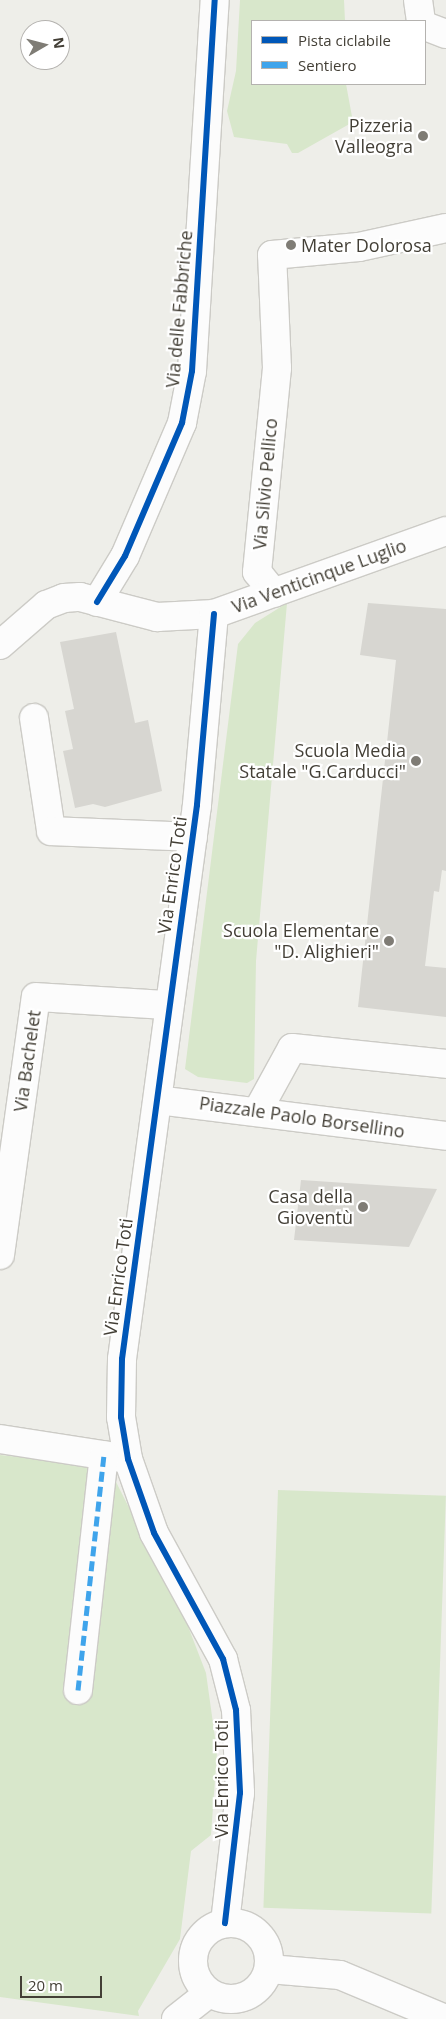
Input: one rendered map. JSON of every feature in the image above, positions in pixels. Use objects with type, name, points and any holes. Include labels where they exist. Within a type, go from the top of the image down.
[{"type":"street","name":"Via delle Fabbriche","points":[[97,602],[125,556],[182,422],[192,371],[215,0]]},
{"type":"street","points":[[418,0],[422,20]]},
{"type":"street","points":[[426,26],[446,34]]},
{"type":"street","name":"Via Silvio Pellico","points":[[274,593],[258,572],[277,368],[272,255],[359,247],[446,228]]},
{"type":"street","name":"Via Venticinque Luglio","points":[[0,645],[46,605],[80,596],[157,618],[214,614],[446,531]]},
{"type":"street","name":"Via Enrico Toti","points":[[214,614],[193,837],[168,1005],[158,1100],[122,1359],[121,1417],[116,1457],[154,1533],[223,1659],[236,1710],[240,1793],[225,1923]]},
{"type":"street","points":[[34,718],[51,830],[193,837]]},
{"type":"street","name":"Via Bachelet","points":[[0,1255],[36,997],[168,1005]]},
{"type":"street","points":[[258,1112],[292,1048],[446,1064]]},
{"type":"street","name":"Piazzale Paolo Borsellino","points":[[158,1100],[446,1136]]},
{"type":"street","points":[[0,1439],[116,1457],[78,1690]]},
{"type":"street","points":[[225,1923],[238,1923],[259,1934],[270,1956],[269,1968],[257,1990],[246,1997],[220,1998],[209,1993],[200,1984],[193,1959],[203,1936],[225,1923]]},
{"type":"street","points":[[269,1968],[340,1975],[445,2019]]},
{"type":"street","points":[[176,2019],[209,1993]]},
{"type":"green space","points":[[240,0],[344,0],[345,20],[251,20],[251,85],[346,85],[353,122],[298,153],[292,153],[287,144],[234,137],[227,111],[236,71]]},
{"type":"green space","points":[[287,603],[256,961],[254,1079],[247,1083],[198,1077],[185,1069],[238,644],[255,623]]},
{"type":"green space","points":[[0,1455],[85,1464],[115,1480],[184,1616],[206,1673],[217,1752],[211,1835],[191,1851],[180,1939],[138,2011],[139,2016],[0,1997]]},
{"type":"green space","points":[[278,1490],[446,1496],[431,1914],[263,1908]]},
{"type":"building","name":"Scuola Media Statale \"G.Carducci\"","points":[[368,603],[446,609],[446,871],[442,870],[439,892],[434,891],[425,966],[446,968],[446,1017],[358,1007],[396,660],[360,655]]},
{"type":"building","points":[[116,632],[135,723],[148,720],[162,791],[105,807],[93,804],[75,808],[63,751],[73,749],[65,711],[74,709],[60,642]]},
{"type":"building","name":"Casa della Gioventù","points":[[301,1180],[437,1189],[409,1247],[294,1240]]},
{"type":"marked path","points":[[78,1690],[104,1455]]},
{"type":"cycle path","points":[[97,602],[125,556],[182,423],[192,371],[215,0]]},
{"type":"cycle path","points":[[214,614],[197,805],[122,1359],[121,1417],[128,1459],[154,1533],[223,1659],[236,1710],[240,1793],[225,1923]]},
{"type":"place","name":"Pizzeria Valleogra","points":[[423,136]]},
{"type":"place","name":"Mater Dolorosa","points":[[291,245]]},
{"type":"place","name":"Scuola Media Statale \"G.Carducci\"","points":[[416,761]]},
{"type":"place","name":"Scuola Elementare \"D. Alighieri\"","points":[[389,941]]},
{"type":"place","name":"Casa della Gioventù","points":[[363,1207]]}]
